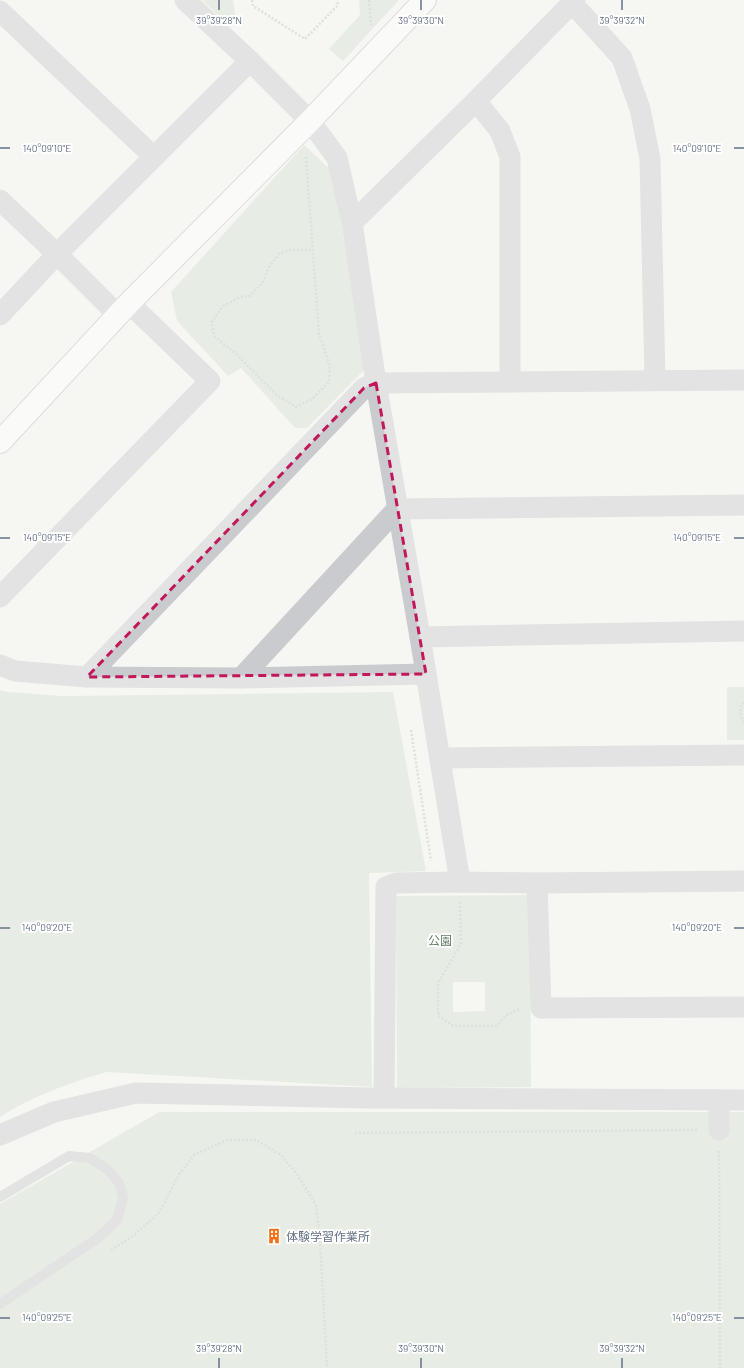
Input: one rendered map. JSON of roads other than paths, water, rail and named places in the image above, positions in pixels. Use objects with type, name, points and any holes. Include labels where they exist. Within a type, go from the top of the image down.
[{"type":"street","points":[[185,0],[250,61],[310,121],[337,158],[352,223],[376,383],[420,637],[460,882]]},
{"type":"street","points":[[0,442],[124,309],[310,121],[425,0]]},
{"type":"street","points":[[352,223],[574,2],[622,58],[640,109],[650,159],[655,380]]},
{"type":"street","points":[[0,11],[154,157]]},
{"type":"street","points":[[0,315],[57,254],[250,61]]},
{"type":"street","points":[[476,101],[500,131],[510,157],[510,382]]},
{"type":"street","points":[[0,200],[57,254],[210,381],[0,597]]},
{"type":"street","points":[[87,677],[364,388],[376,383],[744,380]]},
{"type":"street","points":[[241,678],[397,509],[744,505]]},
{"type":"street","points":[[420,637],[744,631]]},
{"type":"street","points":[[0,665],[15,671],[87,677],[241,678],[426,674]]},
{"type":"street","points":[[440,758],[744,755]]},
{"type":"street","points":[[384,1098],[386,887],[396,883],[744,881]]},
{"type":"street","points":[[537,883],[541,1008],[744,1007]]},
{"type":"street","points":[[0,1134],[54,1112],[136,1093],[384,1098],[744,1100]]},
{"type":"street","points":[[719,1100],[719,1130]]},
{"type":"lane","points":[[0,1197],[69,1156],[90,1158],[108,1170],[119,1183],[124,1198],[117,1220],[98,1238],[0,1304]]},
{"type":"place","name":"体験学習作業所","points":[[274,1236]]},
{"type":"park label","name":"公園","points":[[440,940]]}]
